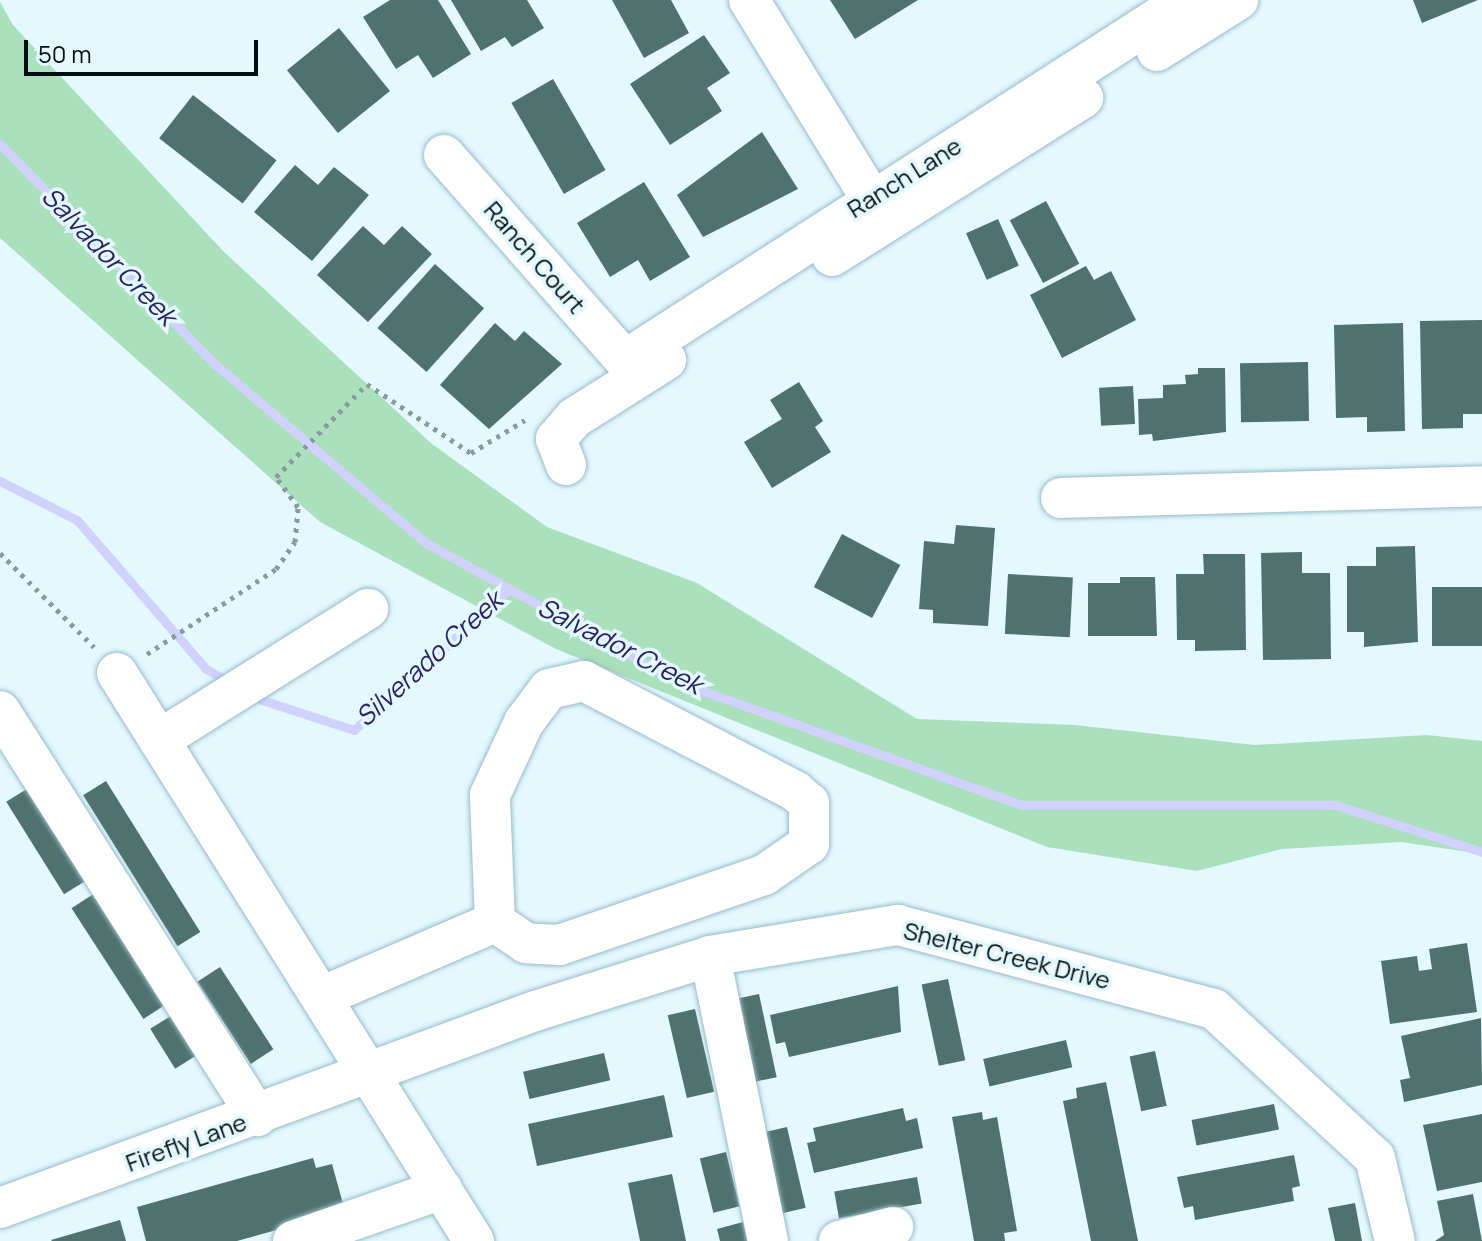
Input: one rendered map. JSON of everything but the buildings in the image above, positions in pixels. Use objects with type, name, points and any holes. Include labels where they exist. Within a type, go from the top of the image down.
[{"type":"street","points":[[749,0],[871,198]]},
{"type":"street","name":"Ranch Lane","points":[[625,360],[871,198],[1186,0]]},
{"type":"street","points":[[566,465],[556,439],[574,418],[1238,0]]},
{"type":"street","name":"Ranch Court","points":[[444,155],[625,360]]},
{"type":"street","points":[[1061,498],[1482,486]]},
{"type":"street","points":[[159,740],[368,609]]},
{"type":"street","points":[[117,673],[474,1241]]},
{"type":"street","points":[[565,683],[606,687],[809,803],[809,844],[764,875],[559,945],[526,943],[495,922],[490,795],[524,722],[549,689],[565,683]]},
{"type":"street","points":[[0,711],[257,1116]]},
{"type":"street","points":[[321,997],[495,922]]},
{"type":"street","name":"Shelter Creek Drive","points":[[371,1076],[535,1011],[710,956],[898,925],[1214,1009],[1375,1158],[1395,1241]]},
{"type":"street","points":[[710,956],[768,1241]]},
{"type":"street","name":"Firefly Lane","points":[[0,1208],[371,1076]]},
{"type":"street","points":[[293,1241],[442,1189]]},
{"type":"street","points":[[839,1241],[893,1227]]},
{"type":"path","points":[[159,646],[276,569],[295,542],[298,507],[276,477],[367,384],[471,453],[535,414]]},
{"type":"path","points":[[0,553],[117,673]]},
{"type":"green space","points":[[0,2],[13,25],[223,251],[432,444],[547,527],[697,583],[917,719],[1075,725],[1255,745],[1427,735],[1482,741],[1482,854],[1401,842],[1282,849],[1197,871],[1047,847],[556,649],[320,522],[0,238]]},
{"type":"waterway","name":"Salvador Creek","points":[[0,144],[216,365],[426,543],[681,683],[1021,805],[1336,805],[1482,852]]},
{"type":"waterway","name":"Silverado Creek","points":[[0,481],[77,520],[206,669],[224,679]]},
{"type":"waterway","name":"Silverado Creek","points":[[259,699],[354,730],[509,589]]}]
